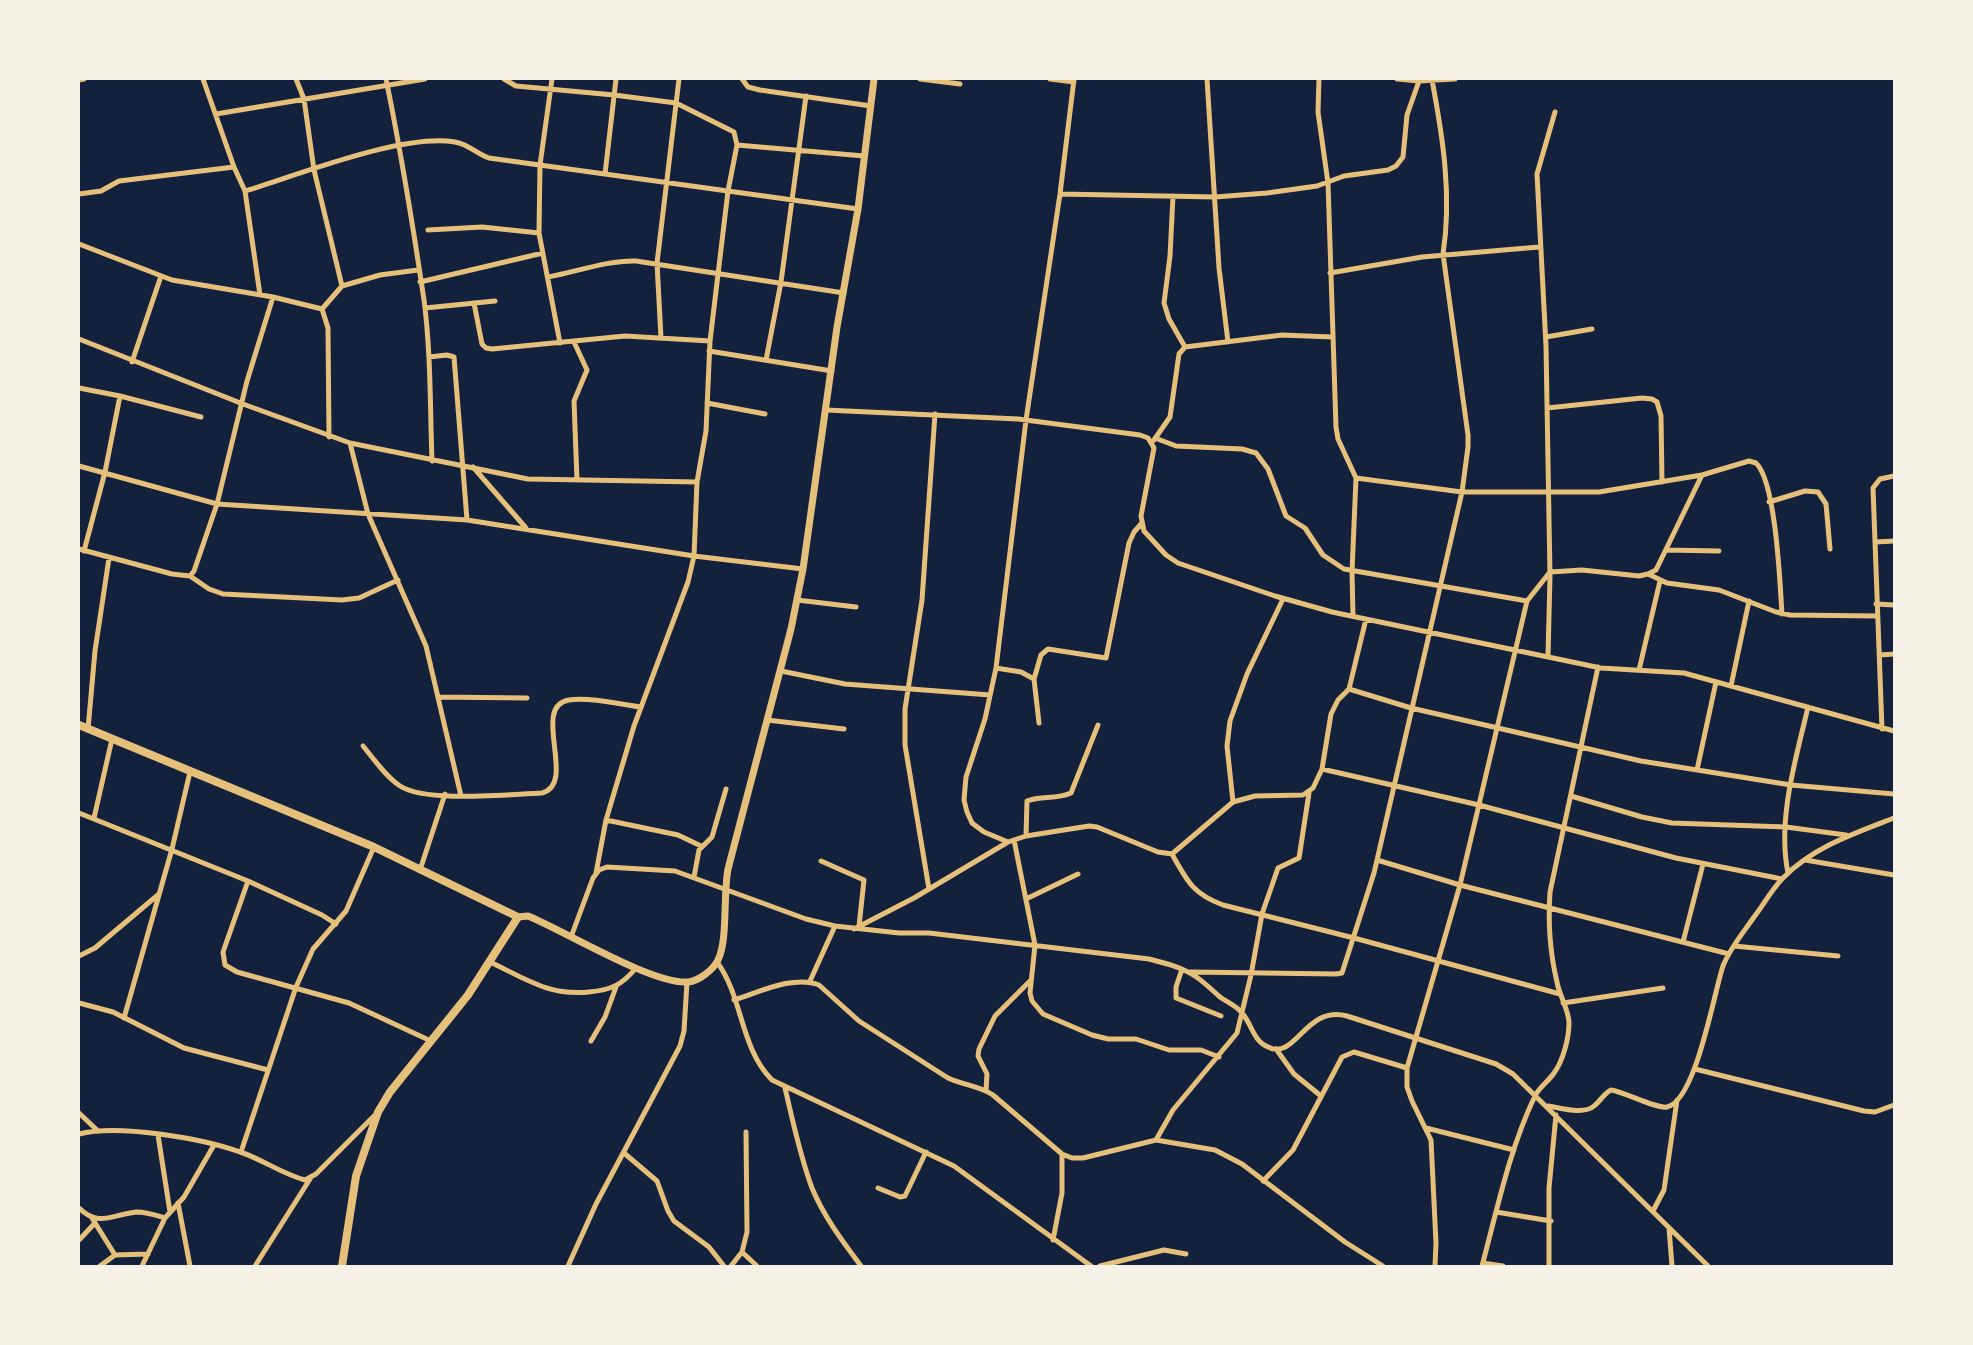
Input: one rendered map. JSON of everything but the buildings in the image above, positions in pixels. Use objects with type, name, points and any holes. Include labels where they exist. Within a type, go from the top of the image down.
[{"type":"main road","points":[[79,725],[374,847],[518,918],[528,916],[637,968],[687,982],[705,975],[718,962],[723,943],[724,890],[734,843],[781,671],[803,569],[858,209],[874,79]]},
{"type":"main road","points":[[341,1266],[356,1176],[378,1112],[390,1092],[468,995],[518,918]]},
{"type":"street","points":[[79,80],[84,79]]},
{"type":"street","points":[[203,79],[245,191],[260,295]]},
{"type":"street","points":[[296,79],[304,99],[314,170],[342,286]]},
{"type":"street","points":[[386,79],[425,307],[432,461]]},
{"type":"street","points":[[216,114],[425,79]]},
{"type":"street","points":[[504,79],[516,86],[676,103],[734,132],[737,145],[728,191],[709,341],[706,431],[697,482],[694,556],[688,582],[640,707],[606,820],[596,873],[571,937]]},
{"type":"street","points":[[552,79],[540,165],[539,233],[560,343]]},
{"type":"street","points":[[605,174],[616,79]]},
{"type":"street","points":[[661,338],[657,263],[679,79]]},
{"type":"street","points":[[742,79],[748,87],[871,106]]},
{"type":"street","points":[[920,79],[960,84]]},
{"type":"street","points":[[1011,841],[977,828],[967,812],[964,800],[966,777],[979,738],[996,668],[1026,420],[1074,80],[1050,79]]},
{"type":"street","points":[[1208,79],[1219,268],[1228,342]]},
{"type":"street","points":[[1319,79],[1318,112],[1328,183],[1337,433],[1356,478],[1353,616]]},
{"type":"street","points":[[1397,79],[1455,79]]},
{"type":"street","points":[[596,873],[607,867],[675,871],[806,919],[835,926],[899,933],[929,933],[1149,959],[1184,970],[1251,975],[1342,972],[1377,860],[1462,492],[1468,447],[1443,254],[1447,193],[1442,136],[1432,80]]},
{"type":"street","points":[[1060,194],[1215,197],[1267,193],[1328,183],[1344,176],[1388,170],[1400,163],[1409,107],[1419,81]]},
{"type":"street","points":[[766,360],[781,282],[806,96]]},
{"type":"street","points":[[1548,656],[1550,572],[1546,337],[1539,247],[1538,166],[1555,112]]},
{"type":"street","points":[[245,191],[366,153],[434,141],[453,141],[489,158],[858,209]]},
{"type":"street","points":[[737,145],[864,156]]},
{"type":"street","points":[[79,194],[101,191],[119,181],[234,167]]},
{"type":"street","points":[[1173,196],[1164,303],[1169,319],[1185,347]]},
{"type":"street","points":[[428,230],[482,227],[539,233]]},
{"type":"street","points":[[79,244],[161,276],[322,309]]},
{"type":"street","points":[[1331,273],[1443,254],[1539,247]]},
{"type":"street","points":[[421,282],[543,253]]},
{"type":"street","points":[[548,277],[612,262],[636,261],[844,293]]},
{"type":"street","points":[[322,309],[342,286],[371,277],[418,270]]},
{"type":"street","points":[[132,362],[161,276]]},
{"type":"street","points":[[190,576],[198,564],[216,504],[247,381],[273,297]]},
{"type":"street","points":[[425,307],[495,302]]},
{"type":"street","points":[[474,303],[482,344],[486,348],[625,337],[709,341]]},
{"type":"street","points":[[322,309],[328,328],[329,437]]},
{"type":"street","points":[[1546,337],[1592,328]]},
{"type":"street","points":[[1332,337],[1282,335],[1185,347],[1180,354],[1170,417],[1153,440],[1153,457],[1141,516],[1141,524],[1151,539],[1178,563],[1283,599],[1353,616],[1598,667],[1668,670],[1894,731]]},
{"type":"street","points":[[79,339],[132,362],[349,443],[528,479],[697,482]]},
{"type":"street","points":[[574,342],[587,370],[574,401],[577,480]]},
{"type":"street","points":[[709,351],[832,371]]},
{"type":"street","points":[[429,357],[454,357],[467,520]]},
{"type":"street","points":[[79,388],[201,417]]},
{"type":"street","points":[[120,396],[105,472],[81,550],[172,574],[190,576],[209,589],[223,594],[342,600],[359,598],[398,580]]},
{"type":"street","points":[[1547,408],[1642,398],[1657,402],[1661,416],[1662,482]]},
{"type":"street","points":[[707,403],[765,414]]},
{"type":"street","points":[[826,410],[1026,420],[1140,435],[1176,446],[1242,449],[1256,453],[1268,469],[1286,516],[1305,528],[1323,555],[1337,565],[1352,572],[1527,601]]},
{"type":"street","points":[[929,889],[905,745],[905,709],[922,600],[935,414]]},
{"type":"street","points":[[349,443],[368,514],[426,646],[461,796]]},
{"type":"street","points":[[1356,478],[1462,492],[1599,492],[1702,475],[1749,461],[1756,463],[1764,476],[1777,541],[1782,614]]},
{"type":"street","points":[[79,466],[216,504],[467,520],[694,556],[803,569]]},
{"type":"street","points":[[473,467],[526,529]]},
{"type":"street","points":[[1435,1266],[1431,1140],[1412,1101],[1407,1068],[1460,885],[1527,601],[1550,572],[1582,570],[1639,576],[1656,570],[1702,475]]},
{"type":"street","points":[[1882,729],[1873,488],[1880,479],[1894,476]]},
{"type":"street","points":[[1769,502],[1805,491],[1818,492],[1826,504],[1830,549]]},
{"type":"street","points":[[1039,723],[1034,678],[1041,655],[1048,649],[1106,658],[1129,543],[1141,524]]},
{"type":"street","points":[[1876,542],[1894,541]]},
{"type":"street","points":[[1667,550],[1719,551]]},
{"type":"street","points":[[88,729],[96,641],[109,558]]},
{"type":"street","points":[[1648,575],[1660,581],[1710,587],[1782,614],[1805,617],[1877,616]]},
{"type":"street","points":[[1639,670],[1660,581]]},
{"type":"street","points":[[1233,802],[1227,746],[1230,721],[1247,674],[1283,599]]},
{"type":"street","points":[[797,600],[856,607]]},
{"type":"street","points":[[1731,686],[1749,601]]},
{"type":"street","points":[[1876,604],[1894,604]]},
{"type":"street","points":[[1156,1140],[1173,1110],[1235,1038],[1243,1013],[1262,914],[1278,868],[1299,858],[1309,793],[1322,769],[1333,707],[1349,690],[1366,619]]},
{"type":"street","points":[[1880,655],[1894,654]]},
{"type":"street","points":[[1503,1266],[1482,1265],[1514,1150],[1535,1094],[1561,1061],[1569,1022],[1560,995],[1549,925],[1550,892],[1598,667]]},
{"type":"street","points":[[996,668],[1034,678]]},
{"type":"street","points":[[781,671],[845,684],[990,695]]},
{"type":"street","points":[[1697,770],[1716,681]]},
{"type":"street","points":[[1349,690],[1411,708],[1641,761],[1791,785],[1894,794]]},
{"type":"street","points":[[438,696],[527,698]]},
{"type":"street","points":[[363,746],[402,788],[416,792],[461,796],[548,792],[554,785],[556,774],[553,722],[558,704],[568,700],[582,700],[640,707]]},
{"type":"street","points":[[1788,873],[1786,827],[1791,785],[1808,707]]},
{"type":"street","points":[[768,720],[844,729]]},
{"type":"street","points":[[1026,836],[1027,801],[1071,793],[1098,725]]},
{"type":"street","points":[[94,818],[112,739]]},
{"type":"street","points":[[1322,769],[1394,784],[1703,863],[1782,879]]},
{"type":"street","points":[[124,1018],[172,849],[190,772]]},
{"type":"street","points":[[694,877],[701,846],[712,837],[726,789]]},
{"type":"street","points":[[857,928],[1011,841],[1026,836],[1089,826],[1158,852],[1172,854],[1233,802],[1255,796],[1309,793]]},
{"type":"street","points":[[420,870],[445,794]]},
{"type":"street","points":[[1571,796],[1660,821],[1786,827],[1846,835]]},
{"type":"street","points":[[79,813],[248,881],[336,924]]},
{"type":"street","points":[[1548,1106],[1586,1111],[1611,1090],[1662,1107],[1671,1105],[1678,1099],[1695,1069],[1728,954],[1782,879],[1805,860],[1846,835],[1894,818]]},
{"type":"street","points":[[606,820],[678,835],[701,846]]},
{"type":"street","points":[[1011,841],[1035,945],[1030,993],[1037,1009],[1081,1031],[1108,1039],[1136,1039],[1169,1050],[1201,1050],[1219,1057]]},
{"type":"street","points":[[241,1152],[296,987],[313,949],[336,924],[351,900],[374,847]]},
{"type":"street","points":[[1172,854],[1188,884],[1223,905],[1439,960],[1560,995]]},
{"type":"street","points":[[1377,860],[1460,885],[1728,954]]},
{"type":"street","points":[[1805,860],[1894,875]]},
{"type":"street","points":[[821,861],[864,880],[857,928]]},
{"type":"street","points":[[1683,942],[1703,863]]},
{"type":"street","points":[[1026,899],[1078,874]]},
{"type":"street","points":[[248,881],[223,953],[225,965],[237,972],[362,1008],[431,1041]]},
{"type":"street","points":[[79,956],[95,948],[159,894]]},
{"type":"street","points":[[810,981],[835,926]]},
{"type":"street","points":[[1734,946],[1839,956]]},
{"type":"street","points":[[490,962],[558,993],[571,994],[617,987]]},
{"type":"street","points":[[718,962],[728,978],[754,1055],[767,1076],[785,1087],[926,1152],[971,1177],[1091,1266]]},
{"type":"street","points":[[591,1041],[605,1017],[617,987],[637,968]]},
{"type":"street","points":[[1184,970],[1243,1013],[1256,1038],[1268,1048],[1286,1048],[1313,1021],[1329,1014],[1347,1016],[1417,1037],[1496,1064],[1513,1073],[1707,1266]]},
{"type":"street","points":[[1184,970],[1175,987],[1176,998],[1221,1016]]},
{"type":"street","points":[[734,1000],[790,983],[810,981],[819,985],[859,1021],[948,1078],[985,1090],[1062,1154],[1083,1158],[1156,1140],[1215,1150],[1230,1156],[1345,1242],[1383,1266]]},
{"type":"street","points":[[985,1090],[986,1074],[978,1056],[979,1049],[995,1016],[1030,981]]},
{"type":"street","points":[[568,1266],[596,1204],[680,1046],[684,1031],[687,982]]},
{"type":"street","points":[[1563,1003],[1662,988]]},
{"type":"street","points":[[79,1003],[102,1008],[184,1048],[268,1070]]},
{"type":"street","points":[[1276,1049],[1294,1074],[1321,1096]]},
{"type":"street","points":[[1263,1181],[1293,1150],[1335,1067],[1347,1053],[1354,1052],[1407,1068]]},
{"type":"street","points":[[1695,1069],[1864,1111],[1875,1112],[1894,1105]]},
{"type":"street","points":[[785,1087],[812,1188],[831,1224],[862,1266]]},
{"type":"street","points":[[1653,1211],[1664,1190],[1678,1099]]},
{"type":"street","points":[[255,1266],[310,1179],[378,1112]]},
{"type":"street","points":[[79,1113],[99,1131]]},
{"type":"street","points":[[1549,1266],[1549,1188],[1556,1115]]},
{"type":"street","points":[[1426,1128],[1514,1150]]},
{"type":"street","points":[[79,1134],[99,1131],[158,1135],[214,1145],[241,1152],[300,1179],[310,1179]]},
{"type":"street","points":[[731,1266],[742,1252],[747,1232],[746,1132]]},
{"type":"street","points":[[158,1135],[170,1212]]},
{"type":"street","points":[[142,1266],[165,1218],[189,1190],[214,1145]]},
{"type":"street","points":[[878,1188],[900,1197],[905,1196],[926,1152]]},
{"type":"street","points":[[624,1153],[657,1181],[674,1221],[709,1247],[724,1266]]},
{"type":"street","points":[[1053,1240],[1062,1193],[1062,1154]]},
{"type":"street","points":[[178,1203],[190,1266]]},
{"type":"street","points":[[79,1208],[93,1221],[115,1255]]},
{"type":"street","points":[[79,1240],[93,1221],[100,1219],[141,1212],[165,1218]]},
{"type":"street","points":[[1496,1212],[1551,1221]]},
{"type":"street","points":[[1669,1227],[1672,1266]]},
{"type":"street","points":[[1100,1266],[1164,1250],[1186,1254]]},
{"type":"street","points":[[742,1252],[757,1266]]},
{"type":"street","points":[[100,1266],[115,1255],[148,1254]]}]
